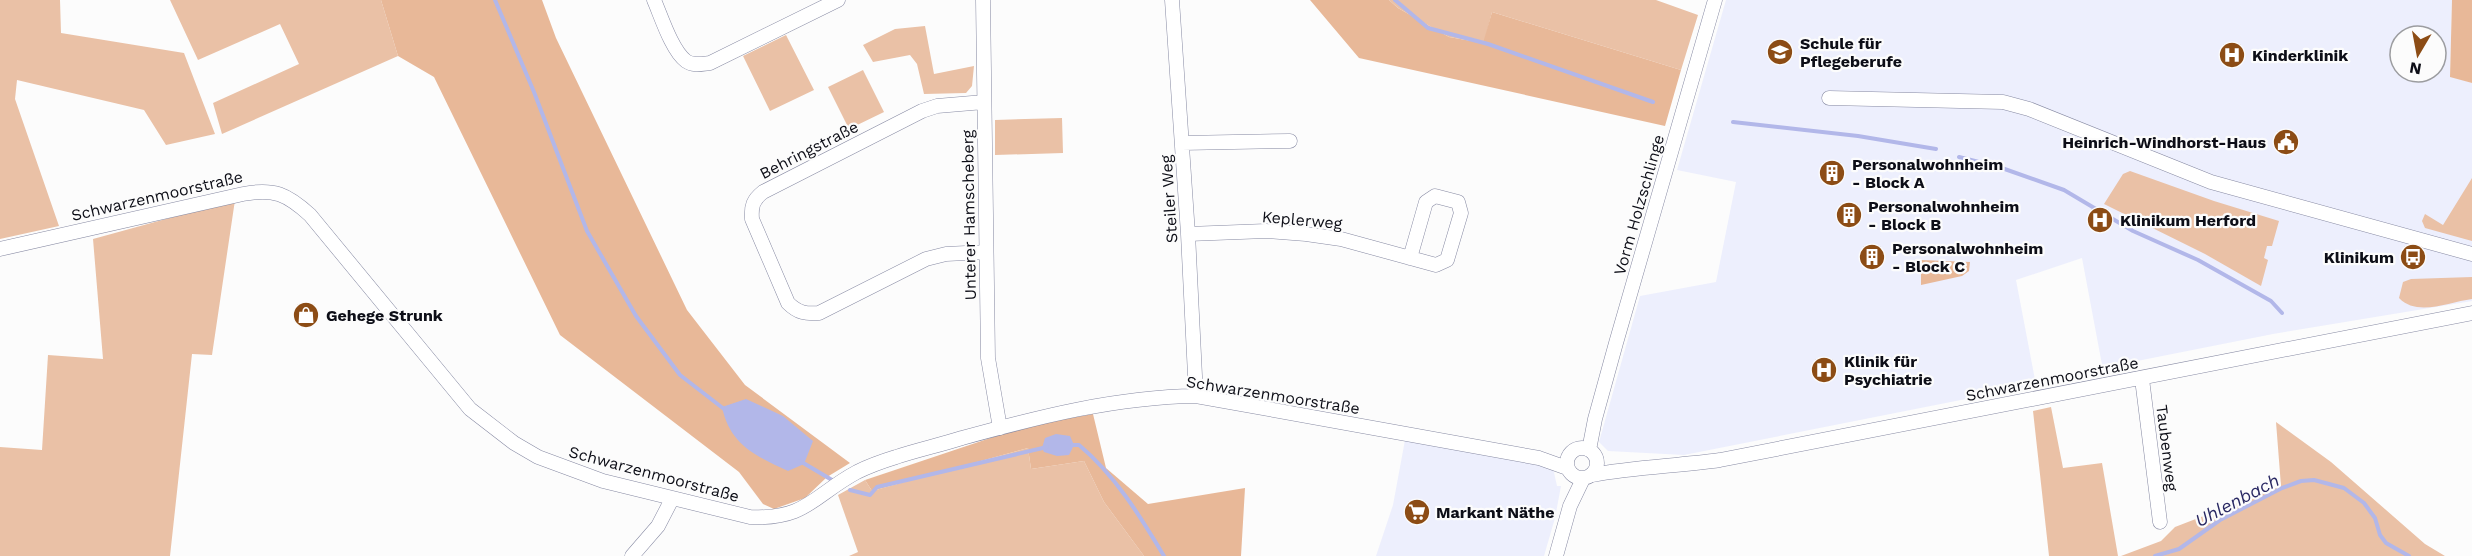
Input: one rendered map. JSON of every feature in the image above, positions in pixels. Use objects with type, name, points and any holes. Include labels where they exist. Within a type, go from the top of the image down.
[{"type":"street","points":[[654,0],[676,50],[688,62],[698,65],[710,63],[838,0]]},
{"type":"street","name":"Unterer Hamscheberg","points":[[983,0],[988,358],[1000,428]]},
{"type":"street","name":"Steiler Weg","points":[[1172,0],[1188,234],[1196,396]]},
{"type":"street","name":"Vorm Holzschlinge","points":[[1593,455],[1595,418],[1715,0]]},
{"type":"street","points":[[1829,98],[2003,102],[2039,113],[2211,182],[2472,254]]},
{"type":"street","name":"Behringstraße","points":[[984,102],[937,106],[922,111],[763,192],[754,200],[751,209],[752,219],[788,303],[795,310],[806,314],[819,313],[927,259],[946,254],[986,252]]},
{"type":"street","points":[[1182,143],[1290,141]]},
{"type":"street","name":"Schwarzenmoorstraße","points":[[0,249],[243,194],[264,191],[283,194],[310,215],[470,409],[496,430],[538,457],[566,469],[672,499],[750,517],[784,516],[803,509],[857,473],[895,457],[1000,428],[1111,403],[1196,396],[1539,458],[1570,462],[1593,455],[1636,467]]},
{"type":"street","name":"Keplerweg","points":[[1188,234],[1266,231],[1306,234],[1341,239],[1410,258],[1436,265],[1448,260],[1461,213],[1458,202],[1435,196],[1426,202],[1410,258]]},
{"type":"street","name":"Schwarzenmoorstraße","points":[[1570,462],[1578,478],[1636,467],[1684,465],[1720,460],[2472,314]]},
{"type":"street","name":"Taubenweg","points":[[2142,379],[2160,522]]},
{"type":"street","name":"Vorm Holzschlinge","points":[[1570,462],[1595,418]]},
{"type":"street","points":[[1556,556],[1570,506],[1587,477],[1596,467],[1593,455]]},
{"type":"street","points":[[1570,462],[1570,506]]},
{"type":"street","points":[[632,556],[658,526],[672,499]]},
{"type":"shaded area","points":[[0,0],[60,0],[61,33],[184,53],[215,134],[166,145],[144,110],[17,80],[15,99],[59,226],[0,239]]},
{"type":"shaded area","points":[[170,0],[381,0],[398,56],[222,134],[213,103],[299,64],[280,24],[198,60]]},
{"type":"shaded area","points":[[381,0],[542,0],[556,38],[687,310],[745,385],[850,463],[827,477],[805,498],[774,509],[763,504],[739,472],[560,335],[434,77],[398,56]]},
{"type":"shaded area","points":[[1310,0],[1389,0],[1398,8],[1449,37],[1483,43],[1492,12],[1681,70],[1665,126],[1359,58]]},
{"type":"shaded area","points":[[1389,0],[1656,0],[1698,15],[1681,70],[1492,12],[1484,43],[1449,37],[1398,8]]},
{"type":"shaded area","name":"Klinikum Herford","points":[[1726,0],[2452,0],[2450,76],[2472,83],[2472,301],[2273,334],[2127,363],[2103,370],[2082,258],[2016,280],[2036,385],[1684,455],[1608,451],[1599,442],[1640,296],[1716,282],[1736,182],[1677,170]]},
{"type":"shaded area","points":[[2452,0],[2472,0],[2472,83],[2450,77]]},
{"type":"shaded area","points":[[925,26],[934,74],[974,66],[972,86],[966,93],[924,94],[917,64],[910,55],[873,62],[863,45],[895,29]]},
{"type":"shaded area","points":[[786,35],[814,90],[770,111],[743,56]]},
{"type":"shaded area","points":[[863,70],[884,112],[849,129],[828,87]]},
{"type":"shaded area","points":[[1062,118],[1063,153],[995,155],[995,120]]},
{"type":"shaded area","points":[[2130,171],[2279,221],[2272,246],[2267,246],[2264,258],[2268,260],[2261,286],[2205,254],[2104,204],[2123,174]]},
{"type":"shaded area","points":[[2472,178],[2472,241],[2425,228],[2422,221],[2425,214],[2443,225]]},
{"type":"shaded area","points":[[235,200],[212,355],[192,354],[170,556],[0,556],[0,447],[42,450],[48,355],[103,359],[93,239]]},
{"type":"shaded area","points":[[1921,260],[1970,262],[1969,271],[1962,276],[1921,285]]},
{"type":"shaded area","points":[[2472,277],[2472,299],[2434,307],[2415,307],[2399,298],[2403,282],[2411,279]]},
{"type":"shaded area","points":[[2051,407],[2063,468],[2102,463],[2118,556],[2049,556],[2033,411]]},
{"type":"shaded area","points":[[1093,414],[1106,468],[1148,504],[1245,488],[1241,556],[1144,556],[1104,502],[1084,461],[1031,469],[1028,448],[872,491],[865,480],[1026,426]]},
{"type":"shaded area","points":[[2276,422],[2331,462],[2425,544],[2445,556],[2121,556],[2161,541],[2175,527],[2281,486]]},
{"type":"shaded area","points":[[1405,440],[1553,468],[1557,486],[1561,486],[1544,556],[1376,556],[1393,505]]},
{"type":"shaded area","points":[[1028,448],[1031,469],[1084,461],[1104,502],[1144,556],[849,556],[858,552],[838,495],[865,480],[872,491]]},
{"type":"water","points":[[746,399],[783,416],[813,441],[804,464],[788,471],[755,454],[738,440],[731,431],[722,407]]},
{"type":"water","points":[[1056,434],[1070,436],[1074,445],[1069,455],[1057,456],[1044,452],[1042,448],[1045,438]]},
{"type":"waterway","points":[[495,0],[534,92],[587,231],[636,316],[680,375],[724,409]]},
{"type":"waterway","points":[[1395,0],[1428,28],[1488,44],[1653,102]]},
{"type":"waterway","points":[[1733,122],[1858,136],[1936,149]]},
{"type":"waterway","points":[[1959,157],[1999,167],[2064,190],[2133,231],[2198,260],[2271,301],[2282,313]]},
{"type":"waterway","points":[[1072,445],[1079,445],[1104,469],[1136,511],[1164,556]]},
{"type":"waterway","points":[[850,490],[870,495],[877,487],[1047,447]]},
{"type":"waterway","points":[[800,461],[832,480]]},
{"type":"waterway","name":"Uhlenbach","points":[[2155,556],[2179,549],[2220,520],[2282,488],[2301,481],[2314,480],[2344,488],[2364,503],[2375,518],[2380,535],[2386,543],[2409,556]]},
{"type":"place","name":"Schule für Pflegeberufe","points":[[1780,52]]},
{"type":"place","name":"Kinderklinik","points":[[2232,55]]},
{"type":"place","name":"Heinrich-Windhorst-Haus","points":[[2286,142]]},
{"type":"place","name":"Personalwohnheim - Block A","points":[[1832,173]]},
{"type":"place","name":"Personalwohnheim - Block B","points":[[1849,215]]},
{"type":"place","name":"Klinikum Herford","points":[[2100,220]]},
{"type":"place","name":"Personalwohnheim - Block C","points":[[1872,257]]},
{"type":"place","name":"Klinikum","points":[[2413,257]]},
{"type":"place","name":"Gehege Strunk","points":[[306,315]]},
{"type":"place","name":"Klinik für Psychiatrie","points":[[1824,370]]},
{"type":"place","name":"Markant Näthe","points":[[1417,512]]}]
